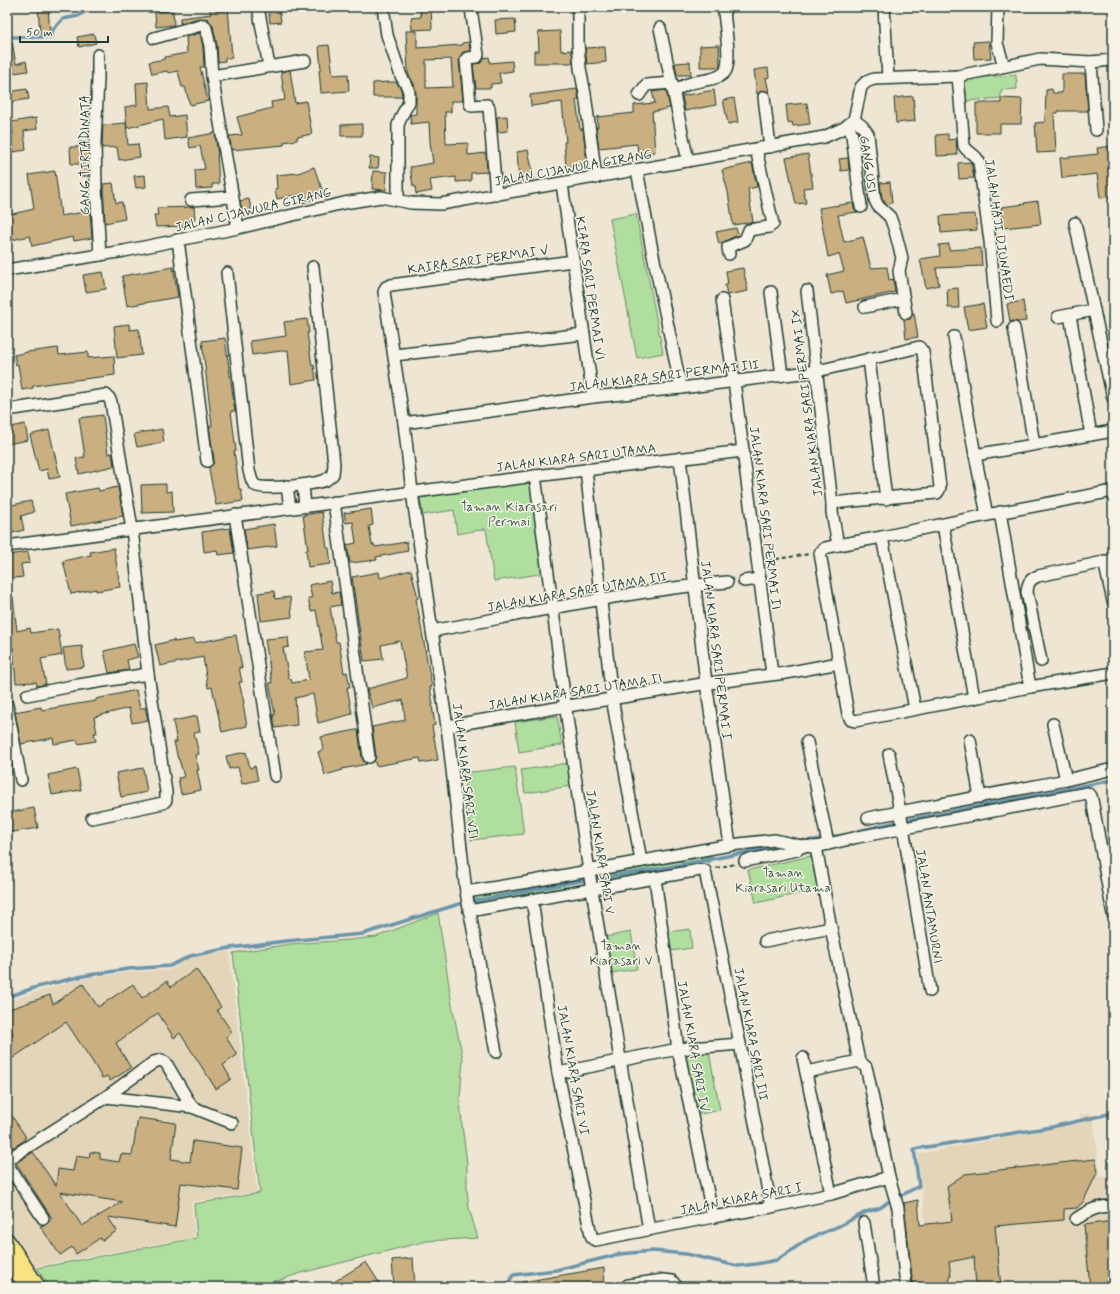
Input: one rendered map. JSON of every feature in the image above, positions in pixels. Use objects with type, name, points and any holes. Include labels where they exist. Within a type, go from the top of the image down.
[{"type":"highway","points":[[7,1255],[29,1287]]},
{"type":"main road","points":[[7,1240],[38,1287]]},
{"type":"street","points":[[258,7],[269,66]]},
{"type":"street","points":[[382,7],[387,35],[401,76],[409,92],[409,102],[398,125],[398,200]]},
{"type":"street","points":[[578,7],[580,68],[585,94],[596,178]]},
{"type":"street","points":[[884,7],[888,78]]},
{"type":"street","points":[[998,7],[998,43],[1004,66]]},
{"type":"street","points":[[471,9],[478,55],[477,57],[467,58],[466,60],[470,104],[472,106],[487,105],[489,108],[496,195]]},
{"type":"street","points":[[639,95],[646,85],[673,87],[712,79],[720,76],[726,71],[728,65],[728,55],[724,12]]},
{"type":"street","points":[[154,38],[204,25],[206,28],[210,46],[212,76],[238,228]]},
{"type":"street","points":[[660,28],[688,160]]},
{"type":"street","name":"GANG TIRTADINATA","points":[[98,55],[95,142],[100,255]]},
{"type":"street","points":[[906,313],[899,271],[902,258],[890,217],[878,206],[875,200],[868,134],[862,126],[851,123],[861,87],[870,80],[958,76],[1040,59],[1091,62],[1113,60]]},
{"type":"street","points":[[212,76],[305,61]]},
{"type":"street","points":[[1091,62],[1096,130]]},
{"type":"street","name":"JALAN HAJI DJUNAEDI","points":[[958,76],[964,146],[968,152],[976,156],[979,162],[990,241],[997,321]]},
{"type":"street","points":[[764,97],[770,146]]},
{"type":"street","name":"JALAN CIJAWURA GIRANG","points":[[7,270],[100,255],[178,240],[238,228],[344,203],[381,197],[411,203],[441,204],[562,184],[688,160],[824,137],[851,123]]},
{"type":"street","name":"GANG USI","points":[[851,123],[861,207]]},
{"type":"street","points":[[729,254],[728,248],[745,240],[749,230],[770,226],[773,224],[756,149]]},
{"type":"street","points":[[637,170],[681,388]]},
{"type":"street","name":"KIARA SARI PERMAI VI","points":[[562,184],[593,397]]},
{"type":"street","points":[[191,200],[232,197]]},
{"type":"street","points":[[1075,223],[1113,398]]},
{"type":"street","points":[[178,240],[207,461]]},
{"type":"street","name":"KAIRA SARI PERMAI V","points":[[386,287],[391,285],[573,261]]},
{"type":"street","points":[[227,273],[249,471],[256,486],[264,488],[303,485],[325,480],[333,474],[334,464],[313,267]]},
{"type":"street","name":"JALAN KIARA SARI VII","points":[[386,287],[384,292],[447,726],[468,902],[496,1052]]},
{"type":"street","name":"JALAN KIARA SARI PERMAI IX","points":[[807,291],[832,507],[838,545]]},
{"type":"street","points":[[771,292],[782,375]]},
{"type":"street","points":[[865,307],[903,299]]},
{"type":"street","name":"JALAN KIARA SARI PERMAI II","points":[[722,300],[772,674]]},
{"type":"street","points":[[1058,317],[1094,310]]},
{"type":"street","points":[[1070,315],[1092,435]]},
{"type":"street","points":[[1014,328],[1034,444]]},
{"type":"street","points":[[394,356],[584,334]]},
{"type":"street","points":[[954,337],[987,515]]},
{"type":"street","name":"JALAN KIARA SARI PERMAI III","points":[[404,423],[593,397],[681,388],[817,371],[918,346],[923,352],[940,486],[937,493],[886,499]]},
{"type":"street","points":[[832,507],[886,499],[869,359]]},
{"type":"street","points":[[7,410],[106,395],[111,402],[132,529],[148,674],[166,800],[163,803],[92,818]]},
{"type":"street","points":[[975,455],[1113,431]]},
{"type":"street","name":"JALAN KIARA SARI UTAMA","points":[[7,546],[535,476],[743,451]]},
{"type":"street","name":"JALAN KIARA SARI PERMAI I","points":[[680,458],[706,683],[730,845]]},
{"type":"street","points":[[586,470],[612,698],[641,861]]},
{"type":"street","name":"JALAN KIARA SARI V","points":[[535,476],[554,609],[565,707],[591,880],[648,1230]]},
{"type":"street","points":[[303,485],[304,506]]},
{"type":"street","points":[[287,486],[290,508]]},
{"type":"street","points":[[1113,491],[838,545],[825,548],[820,553],[848,714],[851,720],[854,721],[1030,687],[1113,673]]},
{"type":"street","points":[[334,502],[369,757]]},
{"type":"street","points":[[1000,512],[1030,687]]},
{"type":"street","points":[[235,515],[275,776]]},
{"type":"street","points":[[943,525],[974,698]]},
{"type":"street","points":[[882,537],[915,709]]},
{"type":"street","points":[[1041,662],[1027,592],[1028,583],[1032,579],[1038,576],[1109,561],[1113,601]]},
{"type":"street","points":[[744,581],[760,578]]},
{"type":"street","name":"JALAN KIARA SARI UTAMA III","points":[[432,631],[601,599],[694,585],[727,582]]},
{"type":"street","points":[[706,683],[839,663]]},
{"type":"street","points":[[27,695],[148,674]]},
{"type":"street","name":"JALAN KIARA SARI UTAMA II","points":[[447,726],[706,683]]},
{"type":"street","points":[[7,705],[21,780]]},
{"type":"street","points":[[1053,724],[1066,780]]},
{"type":"street","points":[[970,740],[980,797]]},
{"type":"street","points":[[807,742],[828,844]]},
{"type":"street","name":"JALAN ANTAMURNI","points":[[889,754],[902,822],[930,991]]},
{"type":"street","points":[[468,902],[532,900],[641,861],[730,845],[775,840],[816,847],[980,797],[1113,769]]},
{"type":"street","points":[[868,818],[902,822],[1087,793],[1091,796],[1109,868],[1113,914]]},
{"type":"street","points":[[746,861],[797,850],[798,845]]},
{"type":"street","points":[[816,847],[831,928],[859,1061],[866,1067],[889,1177],[898,1208],[906,1287]]},
{"type":"street","points":[[468,902],[591,880],[654,878],[702,870]]},
{"type":"street","name":"JALAN KIARA SARI III","points":[[702,870],[740,1044],[771,1207]]},
{"type":"street","name":"JALAN KIARA SARI IV","points":[[654,878],[678,1049],[713,1217]]},
{"type":"street","name":"JALAN KIARA SARI VI","points":[[532,900],[558,1073],[590,1235],[596,1240]]},
{"type":"street","points":[[765,942],[831,928]]},
{"type":"street","points":[[558,1073],[678,1049],[740,1044]]},
{"type":"street","points":[[803,1058],[831,1194]]},
{"type":"street","points":[[7,1160],[106,1097],[154,1062],[161,1060],[166,1063],[192,1107]]},
{"type":"street","points":[[806,1072],[859,1061]]},
{"type":"street","points":[[106,1097],[192,1107],[232,1123]]},
{"type":"street","points":[[7,1164],[43,1218]]},
{"type":"street","name":"JALAN KIARA SARI I","points":[[596,1240],[771,1207],[831,1194],[889,1177]]},
{"type":"street","points":[[1076,1219],[1088,1211],[1106,1206],[1113,1206]]},
{"type":"street","points":[[864,1223],[874,1287]]},
{"type":"street","points":[[626,1287],[628,1285],[663,1280],[672,1281],[677,1287]]},
{"type":"path","points":[[758,562],[820,553]]},
{"type":"path","points":[[702,870],[746,861]]},
{"type":"shaded area","points":[[229,951],[257,1192],[191,1202],[195,1237],[36,1266],[7,1223],[7,1001],[80,979],[131,972],[169,970],[192,957]]},
{"type":"shaded area","points":[[1080,1114],[1093,1114],[1100,1177],[1113,1176],[1113,1287],[932,1287],[918,1154],[1081,1123]]},
{"type":"green space","points":[[1016,75],[1017,89],[1001,90],[1001,98],[966,101],[965,78]]},
{"type":"green space","points":[[636,214],[663,353],[637,358],[610,219]]},
{"type":"green space","name":"Taman Kiarasari Permai","points":[[532,481],[546,573],[494,581],[486,529],[457,534],[454,510],[423,515],[420,498]]},
{"type":"green space","points":[[557,716],[562,745],[519,752],[515,722]]},
{"type":"green space","points":[[569,763],[572,786],[525,793],[521,770]]},
{"type":"green space","points":[[515,767],[524,834],[471,840],[463,773]]},
{"type":"green space","points":[[710,856],[711,862],[597,883],[596,876]]},
{"type":"green space","name":"Taman Kiarasari Utama","points":[[811,856],[819,889],[756,903],[748,870]]},
{"type":"green space","points":[[561,876],[565,892],[475,909],[474,891]]},
{"type":"green space","points":[[438,913],[452,1005],[463,1059],[460,1098],[467,1163],[467,1190],[469,1208],[478,1238],[427,1241],[301,1273],[259,1287],[50,1287],[37,1268],[197,1238],[194,1204],[260,1193],[233,953],[290,944],[376,937]]},
{"type":"green space","points":[[690,929],[692,948],[671,951],[668,932]]},
{"type":"green space","name":"Taman Kiarasari V","points":[[631,932],[637,969],[611,973],[605,937]]},
{"type":"green space","points":[[709,1052],[720,1110],[696,1115],[685,1057]]},
{"type":"building","points":[[38,7],[48,7],[50,33],[40,34]]},
{"type":"building","points":[[209,7],[228,7],[232,58],[225,58],[225,61],[218,62],[217,45],[213,26],[208,19],[199,18],[180,23],[180,18],[211,14]]},
{"type":"building","points":[[268,7],[279,7],[281,22],[270,23]]},
{"type":"building","points":[[420,7],[431,7],[432,29],[412,30],[411,18],[421,17]]},
{"type":"building","points":[[173,11],[174,25],[156,27],[155,12]]},
{"type":"building","points":[[515,19],[516,32],[496,34],[495,20]]},
{"type":"building","points":[[406,31],[417,31],[417,48],[462,45],[462,43],[469,42],[470,51],[463,52],[459,60],[463,101],[451,101],[451,112],[445,112],[446,144],[468,143],[468,155],[486,153],[487,172],[471,173],[471,181],[456,182],[456,177],[430,180],[432,191],[416,194],[410,167],[433,163],[429,122],[411,124],[410,115],[416,114],[416,92],[414,84],[408,73]],"holes":[[[451,59],[453,87],[426,88],[426,60]]]},
{"type":"building","points":[[560,31],[561,51],[572,50],[573,63],[534,63],[534,51],[539,51],[538,32]]},
{"type":"building","points":[[200,33],[203,47],[204,67],[200,67],[208,101],[190,105],[185,87],[182,87],[178,71],[168,73],[167,71],[152,74],[149,62],[187,53],[186,37]]},
{"type":"building","points":[[94,34],[96,43],[79,47],[77,37]]},
{"type":"building","points":[[989,41],[991,58],[974,59],[973,42]]},
{"type":"building","points":[[12,42],[16,64],[26,61],[28,71],[7,74],[7,43]]},
{"type":"building","points":[[329,45],[333,75],[348,74],[349,91],[321,93],[319,46]]},
{"type":"building","points":[[719,45],[720,67],[700,67],[700,46]]},
{"type":"building","points":[[605,47],[606,62],[587,64],[585,48]]},
{"type":"building","points":[[489,57],[490,63],[512,61],[513,71],[499,73],[501,83],[491,84],[491,88],[476,88],[473,64],[481,63],[484,58]]},
{"type":"building","points":[[690,62],[691,75],[677,75],[675,63]]},
{"type":"building","points":[[768,68],[769,77],[766,78],[769,92],[763,90],[757,94],[754,70]]},
{"type":"building","points":[[290,70],[295,103],[306,101],[312,134],[297,137],[297,140],[284,142],[284,145],[232,150],[229,136],[242,135],[237,117],[272,108],[271,102],[285,100],[281,72]]},
{"type":"building","points":[[1062,74],[1085,74],[1088,111],[1058,111],[1058,113],[1054,113],[1056,152],[1037,153],[1035,123],[1045,122],[1046,90],[1052,89],[1053,93],[1062,93]]},
{"type":"building","points":[[148,82],[150,109],[168,107],[170,117],[185,115],[187,137],[165,140],[163,119],[127,128],[125,107],[137,105],[136,83]]},
{"type":"building","points":[[396,82],[401,89],[402,97],[373,97],[373,83]]},
{"type":"building","points":[[27,89],[29,99],[9,102],[8,92]]},
{"type":"building","points":[[577,89],[579,100],[576,100],[580,129],[583,129],[587,164],[566,167],[564,142],[566,142],[562,102],[531,106],[530,95]]},
{"type":"building","points":[[666,90],[670,108],[652,112],[655,152],[638,154],[637,144],[599,148],[596,127],[598,127],[597,117],[634,113],[634,105],[655,103],[652,92]]},
{"type":"building","points":[[714,90],[716,105],[685,111],[682,96]]},
{"type":"building","points":[[913,96],[915,121],[896,123],[894,98]]},
{"type":"building","points":[[734,98],[738,122],[728,124],[723,100]]},
{"type":"building","points":[[1001,98],[1022,99],[1021,124],[1000,124],[1000,133],[976,133],[976,103],[1001,103]]},
{"type":"building","points":[[807,103],[810,124],[793,126],[792,122],[788,123],[786,105]]},
{"type":"building","points":[[507,116],[508,131],[498,132],[497,117]]},
{"type":"building","points":[[36,118],[37,129],[24,131],[26,150],[13,152],[11,122]]},
{"type":"building","points":[[126,123],[128,145],[138,144],[140,157],[119,160],[117,147],[102,148],[103,125]]},
{"type":"building","points":[[362,124],[362,136],[341,136],[341,125]]},
{"type":"building","points":[[215,133],[218,155],[219,184],[212,184],[212,188],[196,189],[195,170],[205,169],[200,146],[190,148],[188,138]]},
{"type":"building","points":[[948,134],[948,140],[956,139],[957,155],[937,156],[936,135]]},
{"type":"building","points":[[79,142],[88,142],[89,176],[80,176],[80,164],[71,164],[70,147],[79,147]]},
{"type":"building","points":[[1113,146],[1113,197],[1100,198],[1097,174],[1062,178],[1060,158],[1098,154],[1097,148]]},
{"type":"building","points":[[528,150],[533,180],[519,181],[517,152]]},
{"type":"building","points":[[808,154],[813,187],[803,188],[806,203],[796,204],[786,158]]},
{"type":"building","points":[[370,157],[379,158],[378,168],[369,168]]},
{"type":"building","points":[[848,158],[849,170],[841,171],[839,159]]},
{"type":"building","points":[[971,162],[974,178],[959,179],[958,163]]},
{"type":"building","points":[[752,163],[757,187],[748,189],[753,222],[733,225],[728,192],[722,170]]},
{"type":"building","points":[[314,167],[324,195],[303,203],[301,194],[277,199],[275,189],[277,188],[276,175],[298,173]]},
{"type":"building","points":[[55,171],[61,216],[90,211],[92,238],[74,241],[73,237],[32,246],[30,236],[7,241],[7,231],[11,231],[8,215],[34,209],[29,175]]},
{"type":"building","points":[[373,171],[387,172],[386,190],[372,189]]},
{"type":"building","points":[[145,175],[146,187],[136,188],[134,176]]},
{"type":"building","points":[[890,182],[892,203],[886,204],[882,198],[880,183]]},
{"type":"building","points":[[113,183],[116,203],[122,202],[125,219],[105,223],[103,184]]},
{"type":"building","points":[[249,199],[252,214],[243,216],[240,201]]},
{"type":"building","points":[[1038,201],[1041,224],[1003,228],[1001,207]]},
{"type":"building","points":[[853,203],[857,212],[838,215],[844,242],[863,237],[871,268],[887,267],[889,280],[893,279],[895,292],[846,303],[843,291],[831,294],[827,275],[844,271],[839,254],[828,257],[819,208]]},
{"type":"building","points":[[194,207],[195,220],[189,221],[189,226],[156,227],[154,215],[158,215],[157,208]]},
{"type":"building","points":[[975,214],[977,230],[941,233],[940,216]]},
{"type":"building","points":[[736,228],[738,235],[719,244],[716,232]]},
{"type":"building","points":[[949,244],[949,250],[981,248],[982,266],[936,268],[939,285],[926,288],[920,259],[940,256],[939,245]]},
{"type":"building","points":[[173,267],[178,297],[127,306],[122,276]]},
{"type":"building","points":[[743,268],[748,291],[727,295],[725,285],[728,285],[726,271]]},
{"type":"building","points":[[103,272],[106,289],[86,292],[83,275]]},
{"type":"building","points":[[958,288],[959,308],[948,308],[947,289]]},
{"type":"building","points":[[1023,301],[1026,321],[1010,322],[1007,304]]},
{"type":"building","points":[[983,304],[987,327],[968,330],[964,307]]},
{"type":"building","points":[[913,313],[918,337],[906,339],[904,320],[910,319]]},
{"type":"building","points":[[307,319],[309,333],[307,333],[312,366],[314,365],[316,380],[291,384],[288,350],[252,355],[250,341],[286,336],[284,322]]},
{"type":"building","points":[[129,324],[130,330],[139,329],[142,355],[117,358],[114,326]]},
{"type":"building","points":[[225,338],[235,411],[231,411],[236,451],[234,451],[239,489],[241,489],[243,501],[216,505],[209,470],[209,467],[213,464],[214,460],[209,426],[212,426],[202,341]]},
{"type":"building","points":[[58,348],[59,355],[88,352],[88,358],[114,356],[115,375],[33,386],[33,388],[22,390],[18,364],[16,365],[14,355]]},
{"type":"building","points":[[103,415],[108,454],[112,453],[114,466],[79,474],[76,458],[85,457],[79,418]]},
{"type":"building","points":[[25,424],[28,440],[7,444],[7,428]]},
{"type":"building","points":[[162,429],[164,442],[137,447],[134,434]]},
{"type":"building","points":[[49,430],[60,477],[49,479],[47,469],[39,471],[30,435]]},
{"type":"building","points":[[166,484],[166,492],[172,491],[173,512],[142,513],[141,485]]},
{"type":"building","points":[[118,487],[123,516],[71,526],[65,494],[98,488],[99,491]]},
{"type":"building","points":[[31,501],[34,512],[21,516],[24,530],[13,533],[7,506]]},
{"type":"building","points":[[371,509],[373,525],[369,526],[372,545],[374,544],[375,547],[407,542],[408,551],[376,557],[377,560],[350,563],[347,545],[356,543],[353,522],[346,523],[344,513]]},
{"type":"building","points":[[322,512],[327,548],[329,548],[331,564],[308,567],[306,550],[308,550],[303,515]]},
{"type":"building","points":[[274,524],[277,546],[247,550],[244,529]]},
{"type":"building","points":[[230,528],[234,553],[218,555],[217,550],[204,552],[202,532]]},
{"type":"building","points":[[114,548],[120,587],[96,591],[96,589],[71,594],[63,561],[91,555],[90,552]]},
{"type":"building","points":[[28,552],[30,563],[21,564],[23,577],[7,579],[7,555]]},
{"type":"building","points":[[411,570],[418,598],[416,599],[432,687],[430,687],[435,725],[432,726],[438,760],[421,763],[420,758],[376,766],[374,762],[376,756],[372,727],[405,720],[403,700],[372,708],[367,689],[407,678],[400,641],[381,645],[383,659],[364,661],[352,577],[379,572],[380,578]]},
{"type":"building","points":[[330,581],[332,593],[339,592],[341,605],[330,607],[336,642],[339,642],[344,673],[347,672],[350,687],[347,687],[352,714],[318,723],[313,694],[295,698],[297,725],[275,728],[273,715],[275,715],[269,683],[272,683],[265,639],[288,637],[289,647],[283,648],[289,679],[291,679],[292,683],[309,680],[305,652],[323,650],[316,610],[311,611],[308,598],[312,598],[309,585]]},
{"type":"building","points":[[274,591],[275,599],[290,597],[292,617],[261,621],[258,593]]},
{"type":"building","points":[[7,597],[13,597],[17,631],[30,628],[31,633],[58,629],[62,655],[41,659],[46,684],[37,686],[36,682],[16,683],[13,647],[9,648],[7,639]]},
{"type":"building","points":[[236,635],[242,668],[239,667],[242,682],[239,682],[247,726],[222,732],[212,687],[208,688],[203,657],[160,666],[155,645],[174,640],[174,642],[194,639],[195,643]]},
{"type":"building","points":[[134,644],[138,657],[127,660],[129,670],[109,673],[104,651]]},
{"type":"building","points":[[82,646],[84,667],[66,669],[63,648]]},
{"type":"building","points":[[136,690],[140,709],[145,707],[148,720],[132,723],[129,708],[94,717],[97,733],[94,733],[96,741],[78,744],[77,740],[54,744],[53,738],[21,744],[15,712],[41,707],[42,710],[96,701],[96,699]]},
{"type":"building","points":[[197,716],[200,732],[194,733],[199,754],[195,755],[199,770],[197,770],[201,790],[181,794],[178,778],[184,777],[174,742],[177,742],[173,721]]},
{"type":"building","points":[[358,730],[362,758],[367,764],[342,769],[343,770],[325,775],[318,752],[323,750],[321,737]]},
{"type":"building","points":[[246,752],[250,768],[255,766],[258,780],[242,784],[238,767],[229,769],[226,756]]},
{"type":"building","points":[[143,768],[147,792],[121,797],[116,773]]},
{"type":"building","points":[[77,769],[81,790],[52,795],[48,775]]},
{"type":"building","points":[[34,808],[38,828],[7,833],[7,813]]},
{"type":"building","points":[[196,969],[221,1007],[217,1010],[232,1032],[226,1037],[237,1055],[223,1065],[231,1079],[216,1089],[180,1033],[174,1038],[158,1013],[116,1043],[131,1068],[110,1081],[107,1076],[102,1078],[66,1022],[7,1062],[7,1038],[13,1034],[7,1016],[7,1010],[50,995],[53,1004],[83,984],[98,1007],[133,984],[142,998],[167,981],[171,987]]},
{"type":"building","points":[[7,1109],[26,1137],[24,1138],[25,1140],[11,1149],[7,1143]]},
{"type":"building","points":[[138,1118],[176,1123],[171,1159],[190,1162],[193,1141],[242,1148],[237,1190],[181,1183],[175,1227],[108,1217],[117,1231],[101,1241],[100,1238],[76,1254],[72,1247],[60,1255],[40,1226],[47,1224],[52,1218],[16,1163],[33,1152],[56,1186],[58,1169],[73,1171],[76,1156],[89,1158],[90,1152],[100,1153],[100,1159],[119,1162],[121,1154],[132,1155]],"holes":[[[60,1192],[122,1202],[82,1226]]]},
{"type":"building","points":[[1095,1159],[1098,1171],[1083,1202],[1077,1208],[1064,1209],[1064,1220],[995,1226],[1001,1287],[976,1287],[974,1257],[949,1262],[951,1276],[949,1276],[950,1287],[913,1287],[904,1203],[918,1200],[920,1225],[952,1221],[947,1186],[965,1174]]},
{"type":"building","points":[[1113,1221],[1113,1287],[1090,1287],[1084,1225]]},
{"type":"building","points":[[413,1258],[415,1287],[394,1287],[392,1260]]},
{"type":"building","points":[[366,1262],[382,1287],[326,1287]]},
{"type":"building","points":[[604,1268],[605,1287],[522,1287],[522,1282]]},
{"type":"waterway","points":[[7,37],[51,37],[53,29],[63,19],[78,16],[89,9],[96,7]]},
{"type":"waterway","points":[[858,831],[1113,780]]},
{"type":"waterway","points":[[830,837],[844,835]]},
{"type":"waterway","points":[[798,840],[808,841],[821,839]]},
{"type":"waterway","points":[[7,997],[37,987],[83,976],[128,969],[170,966],[190,956],[230,948],[363,934],[459,904],[574,882],[664,868],[775,847],[783,849]]},
{"type":"waterway","points":[[902,1195],[919,1186],[914,1149],[1052,1127],[1113,1113]]},
{"type":"waterway","points":[[506,1287],[513,1275],[556,1270],[620,1254],[653,1251],[686,1254],[738,1266],[777,1260],[808,1239],[839,1226],[866,1212],[880,1208],[888,1202]]}]
